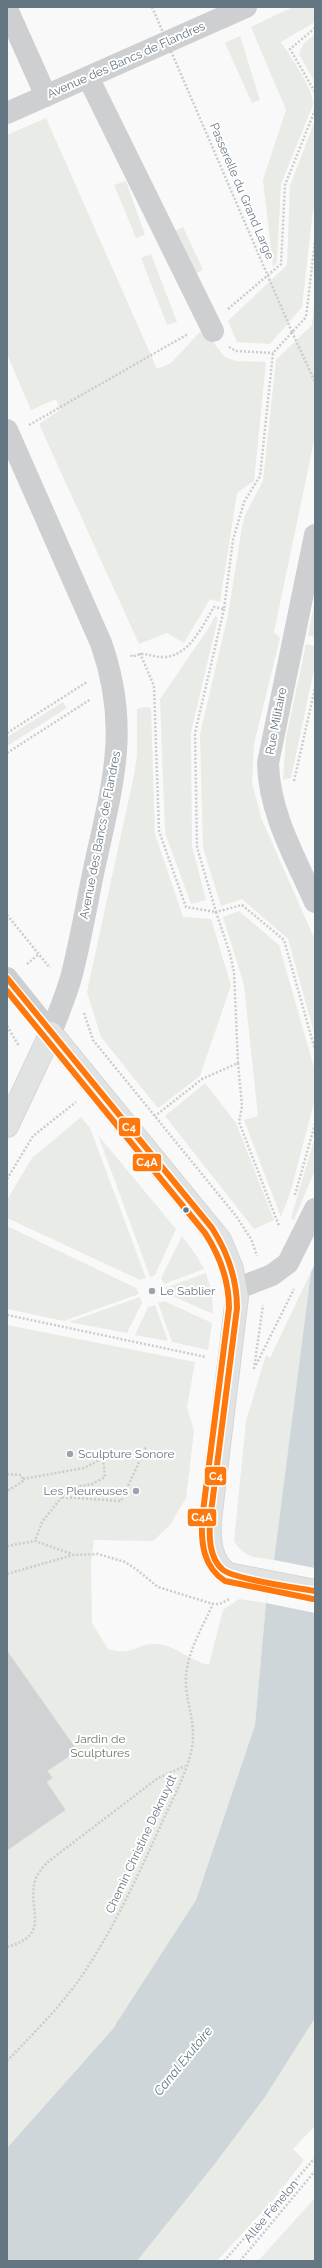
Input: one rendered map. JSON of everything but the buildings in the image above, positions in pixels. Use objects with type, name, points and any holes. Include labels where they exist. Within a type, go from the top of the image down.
[{"type":"street","name":"Avenue des Bancs de Flandres","points":[[7,113],[246,7]]},
{"type":"street","points":[[7,9],[46,96]]},
{"type":"street","points":[[88,77],[216,332]]},
{"type":"street","name":"Avenue des Bancs de Flandres","points":[[7,1126],[51,1033],[73,971],[112,787],[117,753],[118,721],[112,678],[101,643],[8,436]]},
{"type":"street","name":"Rue Militaire","points":[[315,535],[268,763],[270,787],[275,811],[315,902]]},
{"type":"street","points":[[7,978],[212,1228],[226,1253],[236,1289],[237,1308],[210,1531],[212,1550],[217,1562],[224,1571],[238,1576],[315,1591]]},
{"type":"street","points":[[236,1289],[272,1275],[288,1264],[315,1209]]},
{"type":"path","name":"Passerelle du Grand Large","points":[[152,7],[315,382]]},
{"type":"path","points":[[315,28],[290,49],[315,91]]},
{"type":"path","points":[[8,436],[152,356],[216,332],[236,304],[281,264],[285,185],[315,110]]},
{"type":"path","points":[[277,1220],[239,1122],[242,1106],[238,1063],[234,972],[230,954],[197,847],[195,732],[224,609],[233,540],[244,502],[260,476],[273,353],[306,317],[315,241]]},
{"type":"path","points":[[216,332],[236,351],[273,353]]},
{"type":"path","points":[[128,650],[132,657],[140,652],[165,657],[186,649],[214,608],[224,609]]},
{"type":"path","points":[[140,652],[154,686],[159,831],[186,908],[216,912],[242,905],[284,940],[315,1050]]},
{"type":"path","points":[[7,733],[91,679]]},
{"type":"path","points":[[293,789],[315,688]]},
{"type":"path","points":[[7,753],[95,697]]},
{"type":"path","points":[[7,915],[39,954]]},
{"type":"path","points":[[7,1026],[12,1032],[20,1051]]},
{"type":"path","points":[[155,1116],[202,1079],[238,1063]]},
{"type":"path","points":[[7,1179],[29,1140],[60,1113],[79,1100]]},
{"type":"path","points":[[294,1197],[315,1124]]},
{"type":"path","points":[[280,1228],[283,1222]]},
{"type":"path","points":[[255,1367],[297,1284]]},
{"type":"path","points":[[7,1315],[230,1362]]},
{"type":"path","points":[[62,1497],[121,1501],[146,1447]]},
{"type":"path","points":[[7,1491],[22,1482],[23,1479],[84,1468],[103,1458],[105,1477],[92,1484],[69,1488],[42,1522],[35,1541]]},
{"type":"path","points":[[7,1474],[21,1475],[23,1479]]},
{"type":"path","points":[[7,1546],[35,1541],[73,1555]]},
{"type":"path","points":[[7,1574],[73,1555],[91,1553],[117,1559],[136,1569],[158,1587],[213,1604],[224,1603],[231,1596],[238,1576]]},
{"type":"path","name":"Chemin Christine Deknuydt","points":[[7,2061],[69,1992],[99,1948],[135,1883],[186,1766],[193,1744],[194,1726],[186,1686],[187,1666],[193,1648],[213,1604]]},
{"type":"path","points":[[7,1947],[24,1940],[34,1929],[36,1923],[34,1897],[36,1879],[40,1871],[49,1861],[158,1778],[186,1766]]},
{"type":"path","points":[[224,2261],[315,2158]]},
{"type":"path","name":"Allée Fénelon","points":[[240,2261],[315,2171]]},
{"type":"green space","points":[[293,7],[315,7],[315,22],[281,42],[306,81],[313,105],[281,184],[277,262],[273,267],[263,180],[286,110],[251,27]]},
{"type":"green space","points":[[315,34],[315,83],[299,54],[304,43]]},
{"type":"green space","points":[[240,36],[260,100],[252,103],[225,43]]},
{"type":"green space","points":[[46,118],[157,369],[171,363],[200,332],[213,342],[225,357],[236,361],[266,362],[254,481],[237,493],[220,602],[210,599],[184,643],[167,633],[139,644],[39,424],[60,410],[56,399],[31,410],[7,354],[7,135]]},
{"type":"green space","points":[[315,120],[315,208],[313,210],[302,307],[270,344],[237,342],[228,321],[287,265],[290,186]]},
{"type":"green space","points":[[126,181],[145,235],[136,238],[114,185]]},
{"type":"green space","points":[[183,227],[203,270],[190,276],[170,233]]},
{"type":"green space","points":[[151,254],[177,322],[167,325],[141,258]]},
{"type":"green space","points":[[315,294],[315,436],[274,632],[280,638],[254,744],[252,783],[262,820],[315,940],[315,1036],[288,939],[242,899],[221,906],[203,848],[200,734],[228,615],[242,527],[245,515],[263,481],[276,360],[312,325]]},
{"type":"green space","points":[[315,600],[315,637],[308,635]]},
{"type":"green space","points":[[215,616],[218,618],[191,732],[192,846],[206,900],[191,904],[165,833],[160,699],[210,626]]},
{"type":"green space","points":[[306,644],[315,646],[315,665],[291,778],[283,780],[286,738]]},
{"type":"green space","points":[[63,702],[67,708],[7,746],[7,737]]},
{"type":"green space","points":[[144,707],[151,708],[155,834],[183,917],[211,919],[231,985],[200,1076],[158,1108],[101,1037],[87,992],[134,775],[137,756],[137,709]]},
{"type":"green space","points":[[239,911],[279,945],[315,1071],[315,1099],[291,1190],[281,1217],[244,1120],[258,1116],[244,985],[223,917]]},
{"type":"green space","points":[[205,1083],[236,1123],[274,1220],[254,1229],[165,1116]]},
{"type":"green space","points":[[81,1117],[90,1128],[146,1278],[140,1280],[7,1218],[7,1200],[32,1158]]},
{"type":"green space","points":[[98,1135],[176,1229],[155,1275],[150,1277]]},
{"type":"green space","points":[[315,1137],[315,1170],[294,1220],[291,1218]]},
{"type":"green space","points":[[7,1226],[136,1288],[139,1294],[64,1321],[7,1309]]},
{"type":"green space","points":[[182,1236],[204,1269],[164,1284],[161,1278]]},
{"type":"green space","points":[[311,1272],[274,1560],[246,1554],[234,1541],[246,1421],[266,1355],[270,1358]]},
{"type":"green space","points":[[206,1273],[212,1294],[213,1314],[166,1293],[165,1288]]},
{"type":"green space","points":[[140,1297],[142,1303],[127,1333],[69,1322]]},
{"type":"green space","points":[[164,1301],[212,1323],[208,1350],[172,1342],[158,1303]]},
{"type":"green space","points":[[155,1305],[168,1341],[135,1335],[148,1307]]},
{"type":"green space","name":"Jardin de Sculptures","points":[[7,1325],[195,1362],[187,1407],[194,1431],[186,1498],[170,1525],[153,1541],[94,1540],[91,1562],[92,1623],[108,1649],[124,1651],[145,1645],[158,1644],[170,1647],[196,1661],[209,1665],[223,1610],[239,1599],[266,1603],[255,1725],[196,1900],[112,2030],[7,2148]]},
{"type":"green space","points":[[315,2018],[315,2126],[293,2149],[304,2160],[274,2199],[217,2261],[137,2261],[214,2165],[265,2097]]},
{"type":"green space","points":[[315,2198],[315,2261],[258,2261]]},
{"type":"water","name":"Canal Exutoire","points":[[315,1264],[315,2018],[265,2097],[214,2165],[137,2261],[7,2261],[7,2148],[112,2030],[196,1900],[255,1725],[266,1603],[274,1560],[311,1272]]},
{"type":"pier","points":[[274,1560],[315,1568],[315,1613],[266,1603]]},
{"type":"transit line","name":"C4","points":[[7,978],[212,1228],[227,1256],[235,1286],[237,1308],[210,1520],[210,1540],[214,1559],[222,1569],[228,1573],[251,1580],[315,1591]]},
{"type":"transit line","name":"C4A","points":[[7,991],[205,1233],[215,1250],[223,1269],[229,1298],[229,1308],[202,1519],[203,1545],[208,1562],[212,1569],[225,1581],[313,1599]]},
{"type":"place","name":"Le Sablier","points":[[152,1291]]},
{"type":"place","name":"Sculpture Sonore","points":[[70,1454]]},
{"type":"place","name":"Les Pleureuses","points":[[136,1491]]}]
